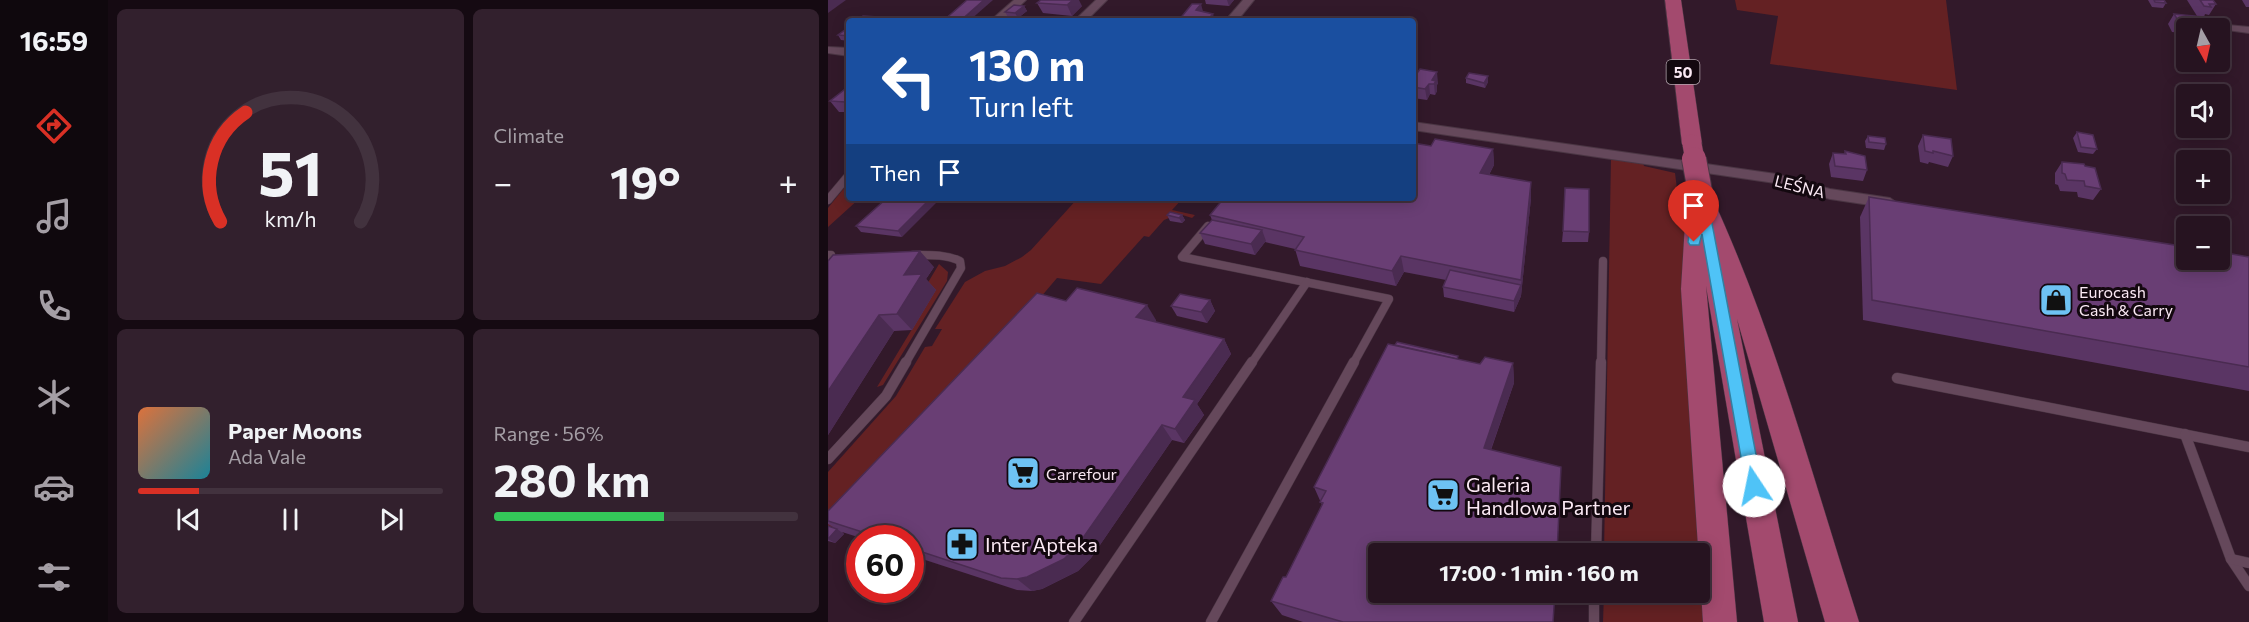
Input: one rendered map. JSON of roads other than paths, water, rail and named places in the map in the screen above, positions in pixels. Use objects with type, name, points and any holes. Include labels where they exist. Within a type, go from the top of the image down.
[{"type":"main road","name":"50","points":[[1673,0],[1701,197],[1781,622]]},
{"type":"main road","points":[[1701,197],[1694,242],[1693,289],[1720,622]]},
{"type":"main road","points":[[1701,197],[1740,288],[1778,403],[1842,622]]},
{"type":"street","points":[[1000,18],[1021,0]]},
{"type":"street","points":[[1083,18],[1102,0]]},
{"type":"street","points":[[1234,18],[1249,0]]},
{"type":"street","points":[[2230,28],[2249,30]]},
{"type":"street","points":[[828,50],[846,52]]},
{"type":"street","name":"LEŚNA","points":[[1416,126],[1776,179],[1830,194],[1910,207]]},
{"type":"lane","points":[[828,200],[846,179]]},
{"type":"lane","points":[[1211,622],[1389,299],[1182,257],[1217,215]]},
{"type":"lane","points":[[829,257],[843,255]]},
{"type":"lane","points":[[828,459],[886,396],[960,268],[960,261],[953,258],[903,255]]},
{"type":"lane","points":[[1596,543],[1603,261]]},
{"type":"lane","points":[[1074,622],[1307,282]]},
{"type":"lane","points":[[1897,378],[2249,447]]},
{"type":"lane","points":[[2185,434],[2231,559],[2249,586]]},
{"type":"lane","points":[[2231,559],[2249,563]]},
{"type":"lane","points":[[1594,603],[1594,622]]},
{"type":"place","name":"Eurocash Cash & Carry","points":[[2056,300]]},
{"type":"place","name":"Carrefour","points":[[1023,473]]},
{"type":"place","name":"Galeria Handlowa Partner","points":[[1443,495]]},
{"type":"place","name":"Inter Apteka","points":[[962,544]]}]
